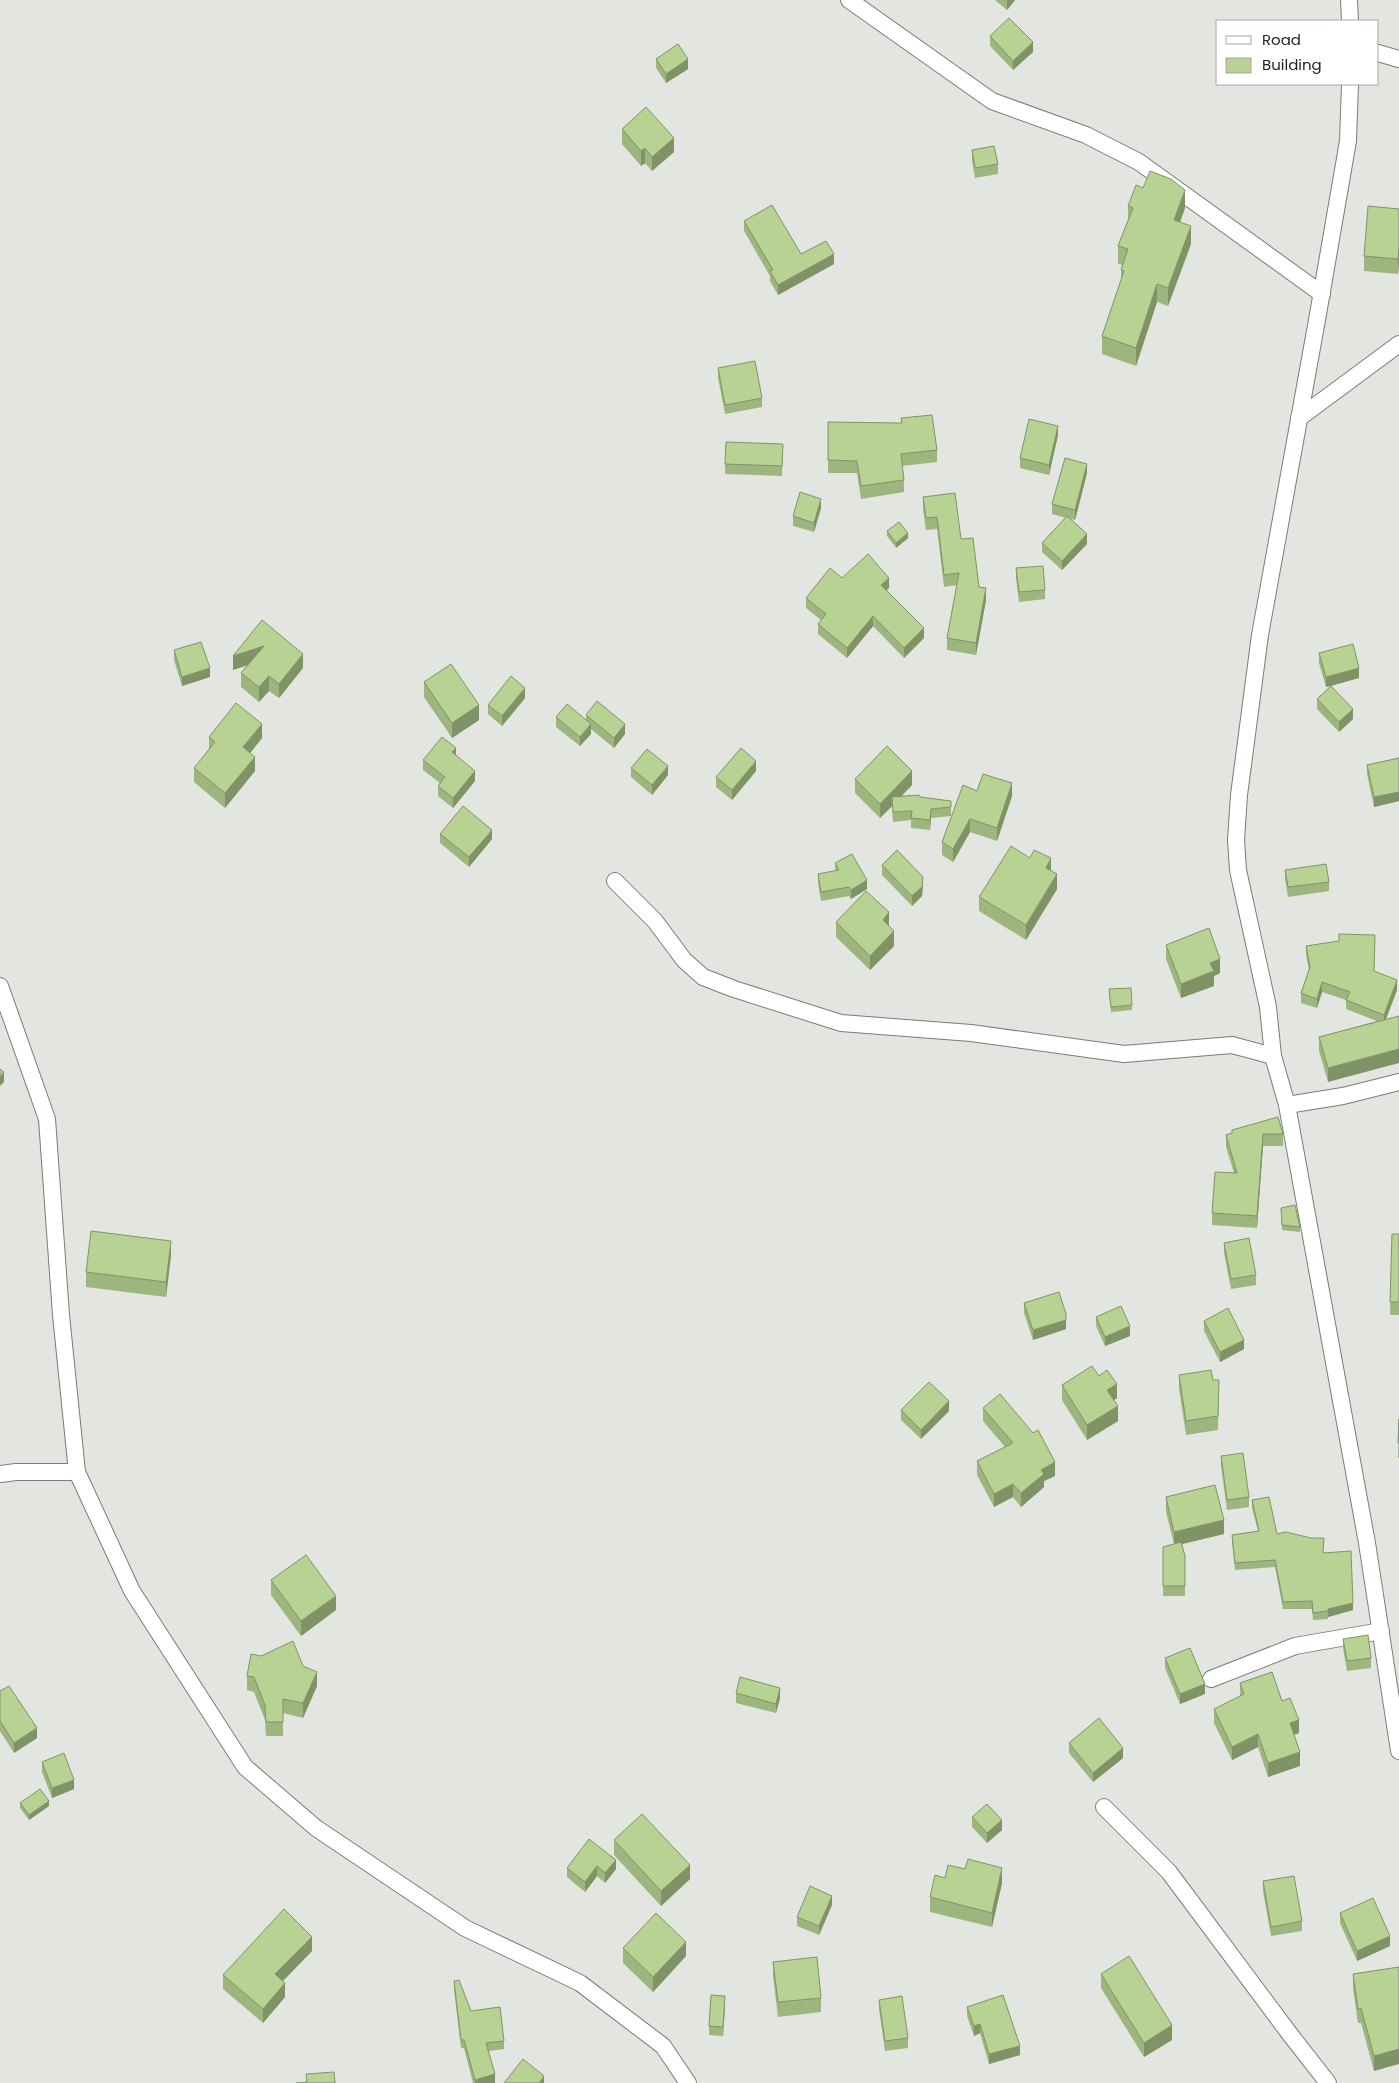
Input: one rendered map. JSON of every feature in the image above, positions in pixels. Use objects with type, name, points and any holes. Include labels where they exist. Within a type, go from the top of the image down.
[{"type":"street","points":[[849,0],[992,101],[1086,135],[1139,162],[1322,294]]},
{"type":"street","points":[[1349,0],[1350,20]]},
{"type":"street","points":[[1379,53],[1399,59]]},
{"type":"street","points":[[1350,85],[1348,141],[1260,635],[1239,795],[1236,840],[1238,870],[1268,1007],[1273,1056],[1287,1105],[1367,1543],[1399,1752]]},
{"type":"street","points":[[1300,418],[1399,344]]},
{"type":"street","points":[[615,881],[656,921],[684,960],[703,977],[734,989],[841,1023],[971,1033],[1124,1054],[1232,1044],[1273,1056]]},
{"type":"street","points":[[0,986],[47,1119],[61,1314],[77,1472],[132,1591],[245,1767],[316,1828],[465,1928],[580,1983],[663,2046],[688,2083]]},
{"type":"street","points":[[1287,1105],[1343,1096],[1399,1082]]},
{"type":"street","points":[[0,1474],[16,1472],[77,1472]]},
{"type":"street","points":[[1211,1679],[1295,1646],[1381,1631]]},
{"type":"street","points":[[1104,1807],[1169,1872],[1288,2033],[1328,2083]]},
{"type":"building","points":[[1009,18],[1033,42],[1013,61],[990,36]]},
{"type":"building","points":[[678,44],[688,59],[666,74],[656,59]]},
{"type":"building","points":[[646,107],[674,138],[652,157],[645,148],[641,151],[622,129]]},
{"type":"building","points":[[994,146],[998,164],[975,168],[972,150]]},
{"type":"building","points":[[1150,171],[1171,179],[1185,190],[1174,220],[1191,226],[1168,288],[1157,284],[1136,348],[1102,336],[1124,271],[1121,270],[1128,249],[1118,246],[1133,208],[1128,206],[1136,185],[1143,188]]},
{"type":"building","points":[[772,205],[801,254],[826,241],[834,254],[778,285],[770,271],[773,270],[744,221]]},
{"type":"building","points":[[1368,206],[1399,209],[1398,259],[1364,256]]},
{"type":"building","points":[[755,361],[762,398],[725,405],[718,368]]},
{"type":"building","points":[[932,415],[937,450],[901,454],[904,480],[861,486],[857,461],[828,460],[828,422],[902,423],[901,418]]},
{"type":"building","points":[[1029,419],[1058,426],[1049,465],[1020,458]]},
{"type":"building","points":[[726,442],[783,444],[782,466],[725,464]]},
{"type":"building","points":[[1065,458],[1087,464],[1075,510],[1052,504]]},
{"type":"building","points":[[800,492],[821,499],[814,523],[793,516]]},
{"type":"building","points":[[955,493],[961,539],[973,538],[979,587],[986,588],[976,643],[947,638],[959,573],[944,575],[937,517],[926,518],[923,497]]},
{"type":"building","points":[[1067,516],[1087,534],[1062,561],[1042,543]]},
{"type":"building","points":[[899,522],[908,533],[896,543],[887,531]]},
{"type":"building","points":[[868,554],[889,578],[881,585],[924,628],[904,648],[873,616],[847,648],[818,624],[826,614],[806,598],[830,568],[842,578]]},
{"type":"building","points":[[1043,566],[1045,590],[1019,592],[1016,568]]},
{"type":"building","points":[[262,620],[303,654],[279,684],[269,676],[259,687],[241,673],[264,646],[233,656]]},
{"type":"building","points":[[201,642],[210,668],[182,677],[174,650]]},
{"type":"building","points":[[1353,644],[1359,668],[1326,677],[1319,653]]},
{"type":"building","points":[[451,664],[479,705],[452,723],[424,682]]},
{"type":"building","points":[[511,676],[525,688],[502,716],[488,705]]},
{"type":"building","points":[[1331,686],[1353,709],[1339,722],[1317,699]]},
{"type":"building","points":[[597,701],[625,724],[614,738],[586,715]]},
{"type":"building","points":[[236,703],[262,724],[243,747],[255,757],[225,793],[194,768],[215,742],[209,737]]},
{"type":"building","points":[[567,704],[591,724],[580,737],[556,717]]},
{"type":"building","points":[[442,737],[456,748],[452,752],[475,771],[453,798],[438,786],[445,777],[423,760]]},
{"type":"building","points":[[887,746],[912,771],[880,804],[855,779]]},
{"type":"building","points":[[741,748],[756,761],[732,790],[716,777]]},
{"type":"building","points":[[647,749],[668,766],[652,785],[631,768]]},
{"type":"building","points":[[1399,758],[1399,792],[1374,797],[1367,765]]},
{"type":"building","points":[[983,774],[1012,783],[997,828],[970,819],[953,849],[942,842],[963,785],[977,791]]},
{"type":"building","points":[[919,795],[920,797],[951,801],[951,807],[931,809],[930,820],[911,818],[912,811],[893,812],[892,797]]},
{"type":"building","points":[[463,806],[492,830],[469,857],[440,834]]},
{"type":"building","points":[[1011,846],[1030,858],[1034,850],[1051,858],[1046,868],[1057,874],[1026,925],[979,897]]},
{"type":"building","points":[[897,850],[923,877],[922,887],[912,896],[882,865]]},
{"type":"building","points":[[852,854],[867,880],[851,890],[849,887],[821,892],[818,874],[839,870],[835,863]]},
{"type":"building","points":[[1326,864],[1329,882],[1288,887],[1285,870]]},
{"type":"building","points":[[866,891],[889,912],[883,920],[894,931],[870,956],[836,922]]},
{"type":"building","points":[[1209,928],[1220,959],[1210,963],[1214,971],[1181,984],[1166,945]]},
{"type":"building","points":[[1339,934],[1375,935],[1374,971],[1397,980],[1384,1015],[1346,1000],[1350,992],[1322,982],[1317,999],[1301,993],[1310,967],[1306,946],[1339,941]]},
{"type":"building","points":[[1131,988],[1132,1005],[1111,1007],[1109,989]]},
{"type":"building","points":[[1399,1016],[1399,1049],[1328,1068],[1319,1037]]},
{"type":"building","points":[[0,1069],[4,1072],[0,1077]]},
{"type":"building","points":[[1278,1117],[1283,1134],[1263,1134],[1257,1216],[1212,1213],[1215,1172],[1237,1173],[1226,1135],[1232,1133],[1232,1130]]},
{"type":"building","points":[[1295,1205],[1300,1227],[1282,1225],[1281,1208]]},
{"type":"building","points":[[91,1231],[171,1241],[166,1282],[86,1272]]},
{"type":"building","points":[[1392,1234],[1399,1234],[1399,1302],[1390,1302]]},
{"type":"building","points":[[1249,1238],[1256,1275],[1231,1279],[1224,1243]]},
{"type":"building","points":[[1059,1292],[1066,1320],[1033,1330],[1024,1303]]},
{"type":"building","points":[[1121,1306],[1130,1326],[1105,1337],[1096,1317]]},
{"type":"building","points":[[1228,1308],[1244,1340],[1220,1352],[1204,1321]]},
{"type":"building","points":[[1092,1366],[1099,1376],[1107,1370],[1117,1384],[1107,1390],[1118,1406],[1087,1425],[1062,1385]]},
{"type":"building","points":[[1211,1370],[1213,1380],[1219,1380],[1218,1416],[1186,1421],[1179,1375]]},
{"type":"building","points":[[929,1382],[949,1401],[921,1430],[901,1410]]},
{"type":"building","points":[[1000,1394],[1033,1433],[1038,1430],[1055,1462],[1041,1470],[1044,1474],[1021,1493],[1013,1484],[994,1494],[977,1461],[1013,1443],[983,1408]]},
{"type":"building","points":[[1243,1453],[1249,1497],[1227,1500],[1221,1456]]},
{"type":"building","points":[[1215,1485],[1224,1520],[1174,1532],[1166,1497]]},
{"type":"building","points":[[1269,1497],[1277,1534],[1286,1532],[1311,1538],[1324,1538],[1323,1553],[1351,1551],[1353,1603],[1328,1609],[1328,1611],[1313,1613],[1312,1601],[1283,1602],[1275,1560],[1235,1563],[1232,1535],[1259,1531],[1252,1500]]},
{"type":"building","points":[[1181,1542],[1185,1556],[1185,1586],[1163,1586],[1163,1547]]},
{"type":"building","points":[[306,1555],[336,1596],[301,1621],[271,1580]]},
{"type":"building","points":[[1368,1635],[1371,1658],[1347,1661],[1343,1639]]},
{"type":"building","points":[[293,1641],[303,1666],[317,1672],[303,1703],[283,1699],[283,1722],[266,1722],[265,1705],[254,1677],[247,1676],[251,1654],[261,1656]]},
{"type":"building","points":[[1190,1648],[1205,1684],[1180,1694],[1165,1658]]},
{"type":"building","points":[[1272,1672],[1282,1701],[1290,1698],[1299,1720],[1290,1723],[1300,1752],[1268,1763],[1258,1734],[1232,1747],[1214,1709],[1244,1694],[1240,1683]]},
{"type":"building","points":[[740,1677],[780,1688],[776,1704],[736,1693]]},
{"type":"building","points":[[9,1686],[37,1728],[14,1743],[0,1721],[0,1691]]},
{"type":"building","points":[[1099,1718],[1123,1748],[1093,1773],[1069,1743]]},
{"type":"building","points":[[64,1753],[74,1780],[52,1788],[42,1762]]},
{"type":"building","points":[[40,1789],[49,1801],[29,1815],[20,1803]]},
{"type":"building","points":[[987,1804],[1002,1820],[987,1833],[972,1817]]},
{"type":"building","points":[[642,1814],[690,1865],[661,1891],[614,1840]]},
{"type":"building","points":[[589,1839],[616,1860],[605,1873],[597,1866],[585,1882],[567,1868]]},
{"type":"building","points":[[968,1859],[1002,1868],[992,1913],[930,1897],[935,1875],[945,1878],[948,1865],[965,1869]]},
{"type":"building","points":[[1294,1876],[1302,1921],[1271,1927],[1263,1881]]},
{"type":"building","points":[[810,1886],[832,1896],[819,1926],[797,1917]]},
{"type":"building","points":[[1373,1898],[1390,1936],[1357,1951],[1340,1913]]},
{"type":"building","points":[[284,1909],[312,1937],[275,1974],[285,1983],[263,2009],[223,1975]]},
{"type":"building","points":[[656,1913],[686,1942],[653,1977],[623,1948]]},
{"type":"building","points":[[1129,1956],[1172,2025],[1144,2043],[1101,1974]]},
{"type":"building","points":[[817,1957],[821,1998],[778,2002],[773,1962]]},
{"type":"building","points":[[1399,1967],[1399,2049],[1374,2056],[1361,2008],[1358,2009],[1353,1974]]},
{"type":"building","points":[[459,1980],[471,2011],[500,2007],[504,2041],[486,2043],[495,2074],[475,2080],[464,2040],[461,2040],[454,1981]]},
{"type":"building","points":[[711,1995],[725,1996],[723,2027],[709,2026]]},
{"type":"building","points":[[1003,1995],[1020,2046],[989,2054],[980,2024],[974,2026],[967,2007]]},
{"type":"building","points":[[902,1996],[908,2038],[885,2041],[879,2000]]},
{"type":"building","points":[[523,2059],[544,2076],[539,2083],[504,2083]]},
{"type":"building","points":[[334,2072],[335,2083],[296,2083],[307,2082],[306,2074]]}]
